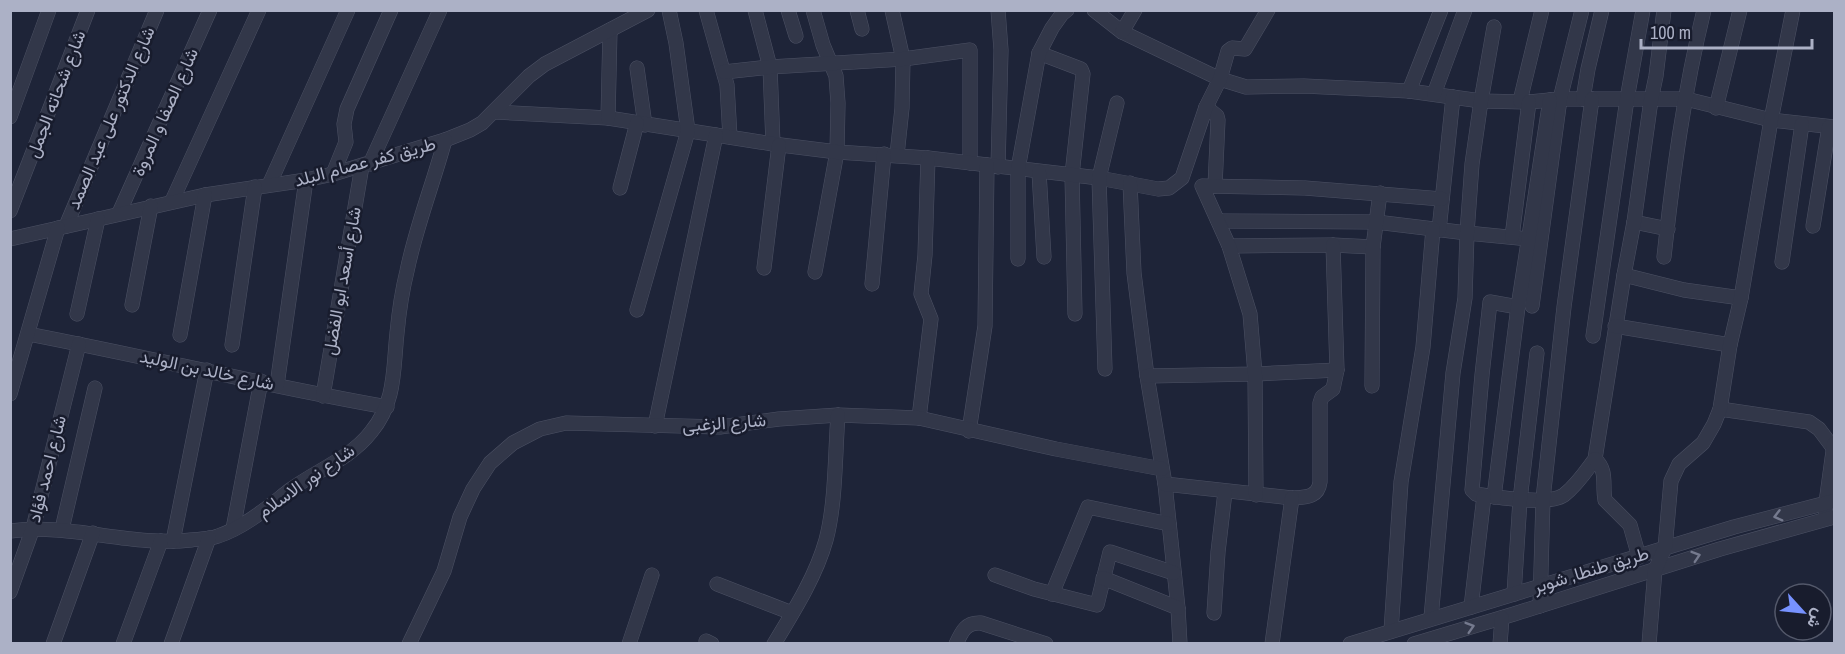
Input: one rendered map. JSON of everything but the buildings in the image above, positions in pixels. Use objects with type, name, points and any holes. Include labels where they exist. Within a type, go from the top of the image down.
[{"type":"street","points":[[10,117],[13,100],[49,10]]},
{"type":"street","name":"شارع شحاته الجمل","points":[[10,212],[88,10]]},
{"type":"street","name":"شارع الدكتور على عبد الصمد","points":[[10,394],[62,227],[157,10]]},
{"type":"street","name":"شارع الصفا و المروة","points":[[119,213],[210,10]]},
{"type":"street","points":[[172,201],[259,10]]},
{"type":"street","points":[[232,345],[262,186],[348,10]]},
{"type":"street","points":[[333,174],[346,142],[344,124],[347,109],[391,10]]},
{"type":"street","name":"شارع أسعد ابو الفضل","points":[[323,396],[366,165],[440,10]]},
{"type":"street","name":"طريق كفر عصام البلد","points":[[10,239],[172,201],[333,174],[446,140],[482,123],[545,64],[648,10]]},
{"type":"street","points":[[637,310],[688,131],[669,10]]},
{"type":"street","points":[[655,426],[723,136],[728,86],[706,10]]},
{"type":"street","points":[[755,10],[770,67],[776,144],[764,268]]},
{"type":"street","points":[[788,10],[796,36]]},
{"type":"street","points":[[813,10],[838,88],[837,152],[815,272]]},
{"type":"street","points":[[857,10],[862,29]]},
{"type":"street","points":[[872,284],[891,155],[902,108],[903,58],[892,10]]},
{"type":"street","points":[[969,431],[985,326],[992,166],[1001,50],[998,10]]},
{"type":"street","points":[[1018,259],[1018,169],[1039,53],[1052,28],[1067,10]]},
{"type":"street","points":[[1094,10],[1122,32],[1220,79],[1246,87],[1304,86],[1409,91],[1480,101],[1686,99],[1771,120],[1832,127],[1813,226]]},
{"type":"street","points":[[1122,32],[1135,10]]},
{"type":"street","points":[[494,112],[608,118],[837,152],[928,158],[1100,178],[1158,189],[1169,188],[1182,178],[1206,107],[1220,79],[1228,51],[1232,48],[1245,49],[1268,10]]},
{"type":"street","points":[[1409,91],[1441,10]]},
{"type":"street","points":[[1434,94],[1466,10]]},
{"type":"street","points":[[1512,237],[1525,102],[1542,10]]},
{"type":"street","points":[[1525,307],[1529,239],[1555,100],[1582,10]]},
{"type":"street","points":[[1540,606],[1543,500],[1587,99],[1588,69],[1602,10]]},
{"type":"street","points":[[1593,336],[1643,10]]},
{"type":"street","points":[[1525,307],[1490,302],[1472,490],[1476,494],[1489,496],[1543,500],[1558,498],[1565,494],[1595,459],[1634,222],[1664,10]]},
{"type":"street","points":[[1664,257],[1686,99],[1704,10]]},
{"type":"street","points":[[1716,108],[1740,10]]},
{"type":"street","points":[[1649,644],[1655,570],[1665,548],[1671,481],[1680,464],[1703,443],[1720,409],[1771,120],[1793,10]]},
{"type":"street","points":[[1431,618],[1453,372],[1465,298],[1472,164],[1480,101],[1494,27]]},
{"type":"street","points":[[608,118],[610,30]]},
{"type":"street","points":[[724,72],[903,58],[970,50],[970,163]]},
{"type":"street","points":[[1039,53],[1082,71],[1072,175],[1075,314]]},
{"type":"street","points":[[620,188],[641,124],[637,68]]},
{"type":"street","points":[[1391,631],[1401,482],[1423,347],[1454,98]]},
{"type":"street","points":[[1471,607],[1489,496],[1525,307],[1555,100]]},
{"type":"street","points":[[1105,369],[1100,178],[1117,103]]},
{"type":"street","points":[[1206,107],[1217,116],[1218,120],[1215,186]]},
{"type":"street","points":[[1782,262],[1802,124]]},
{"type":"street","name":"شارع نور الاسلام","points":[[10,531],[33,528],[62,529],[167,541],[218,536],[256,516],[292,489],[357,447],[370,433],[387,407],[393,386],[397,328],[406,271],[446,140]]},
{"type":"street","points":[[919,418],[931,319],[921,294],[925,255],[928,158]]},
{"type":"street","points":[[1039,172],[1044,257]]},
{"type":"street","points":[[278,385],[306,180]]},
{"type":"street","points":[[1130,183],[1134,273],[1147,376],[1165,484],[1180,644]]},
{"type":"street","points":[[1256,495],[1255,374],[1250,314],[1229,246],[1202,189],[1204,186],[1305,188],[1442,199]]},
{"type":"street","points":[[1372,386],[1373,247],[1380,193]]},
{"type":"street","points":[[180,334],[205,195]]},
{"type":"street","points":[[132,305],[151,206]]},
{"type":"street","points":[[77,315],[98,219]]},
{"type":"street","points":[[1218,221],[1376,222],[1529,239]]},
{"type":"street","points":[[1634,222],[1668,229]]},
{"type":"street","points":[[1165,484],[1292,498],[1314,495],[1319,488],[1320,403],[1322,397],[1333,389],[1337,370],[1333,245]]},
{"type":"street","points":[[1229,246],[1373,247]]},
{"type":"street","points":[[1624,275],[1683,290],[1741,298]]},
{"type":"street","points":[[1616,326],[1730,345]]},
{"type":"street","name":"شارع خالد بن الوليد","points":[[28,334],[261,381],[323,396],[387,407]]},
{"type":"street","name":"شارع احمد فؤاد","points":[[10,592],[33,528],[79,344]]},
{"type":"street","points":[[1514,594],[1520,500],[1538,354]]},
{"type":"street","points":[[123,644],[167,541],[207,370]]},
{"type":"street","points":[[1147,376],[1337,370]]},
{"type":"street","points":[[233,529],[261,381]]},
{"type":"street","points":[[62,529],[95,388]]},
{"type":"street","points":[[1720,409],[1809,422],[1819,429],[1834,447],[1830,518]]},
{"type":"street","points":[[774,644],[821,556],[827,537],[832,509],[838,415]]},
{"type":"street","name":"شارع الزغبى","points":[[409,644],[444,571],[460,517],[473,489],[490,463],[513,443],[540,429],[566,423],[720,427],[779,419],[838,415],[919,418],[969,431],[1162,469]]},
{"type":"street","points":[[1595,459],[1601,464],[1603,470],[1605,500],[1630,525],[1639,557]]},
{"type":"street","points":[[1214,613],[1218,552],[1226,492]]},
{"type":"street","points":[[1272,644],[1292,498]]},
{"type":"street","name":"طريق طنطا, شوبر","points":[[1350,644],[1665,548],[1830,502]]},
{"type":"street","points":[[1052,594],[1088,507],[1169,524]]},
{"type":"street","name":"طريق طنطا, شوبر","points":[[1414,644],[1443,639],[1623,578],[1830,518]]},
{"type":"street","points":[[53,644],[93,533]]},
{"type":"street","points":[[171,644],[209,538]]},
{"type":"street","points":[[995,575],[1052,594],[1097,605],[1110,552],[1174,573]]},
{"type":"street","points":[[629,644],[652,575]]},
{"type":"street","points":[[1102,578],[1178,608]]},
{"type":"street","points":[[717,584],[792,613]]},
{"type":"street","points":[[1500,644],[1502,618]]},
{"type":"street","points":[[956,644],[966,626],[974,622],[1046,644]]}]
